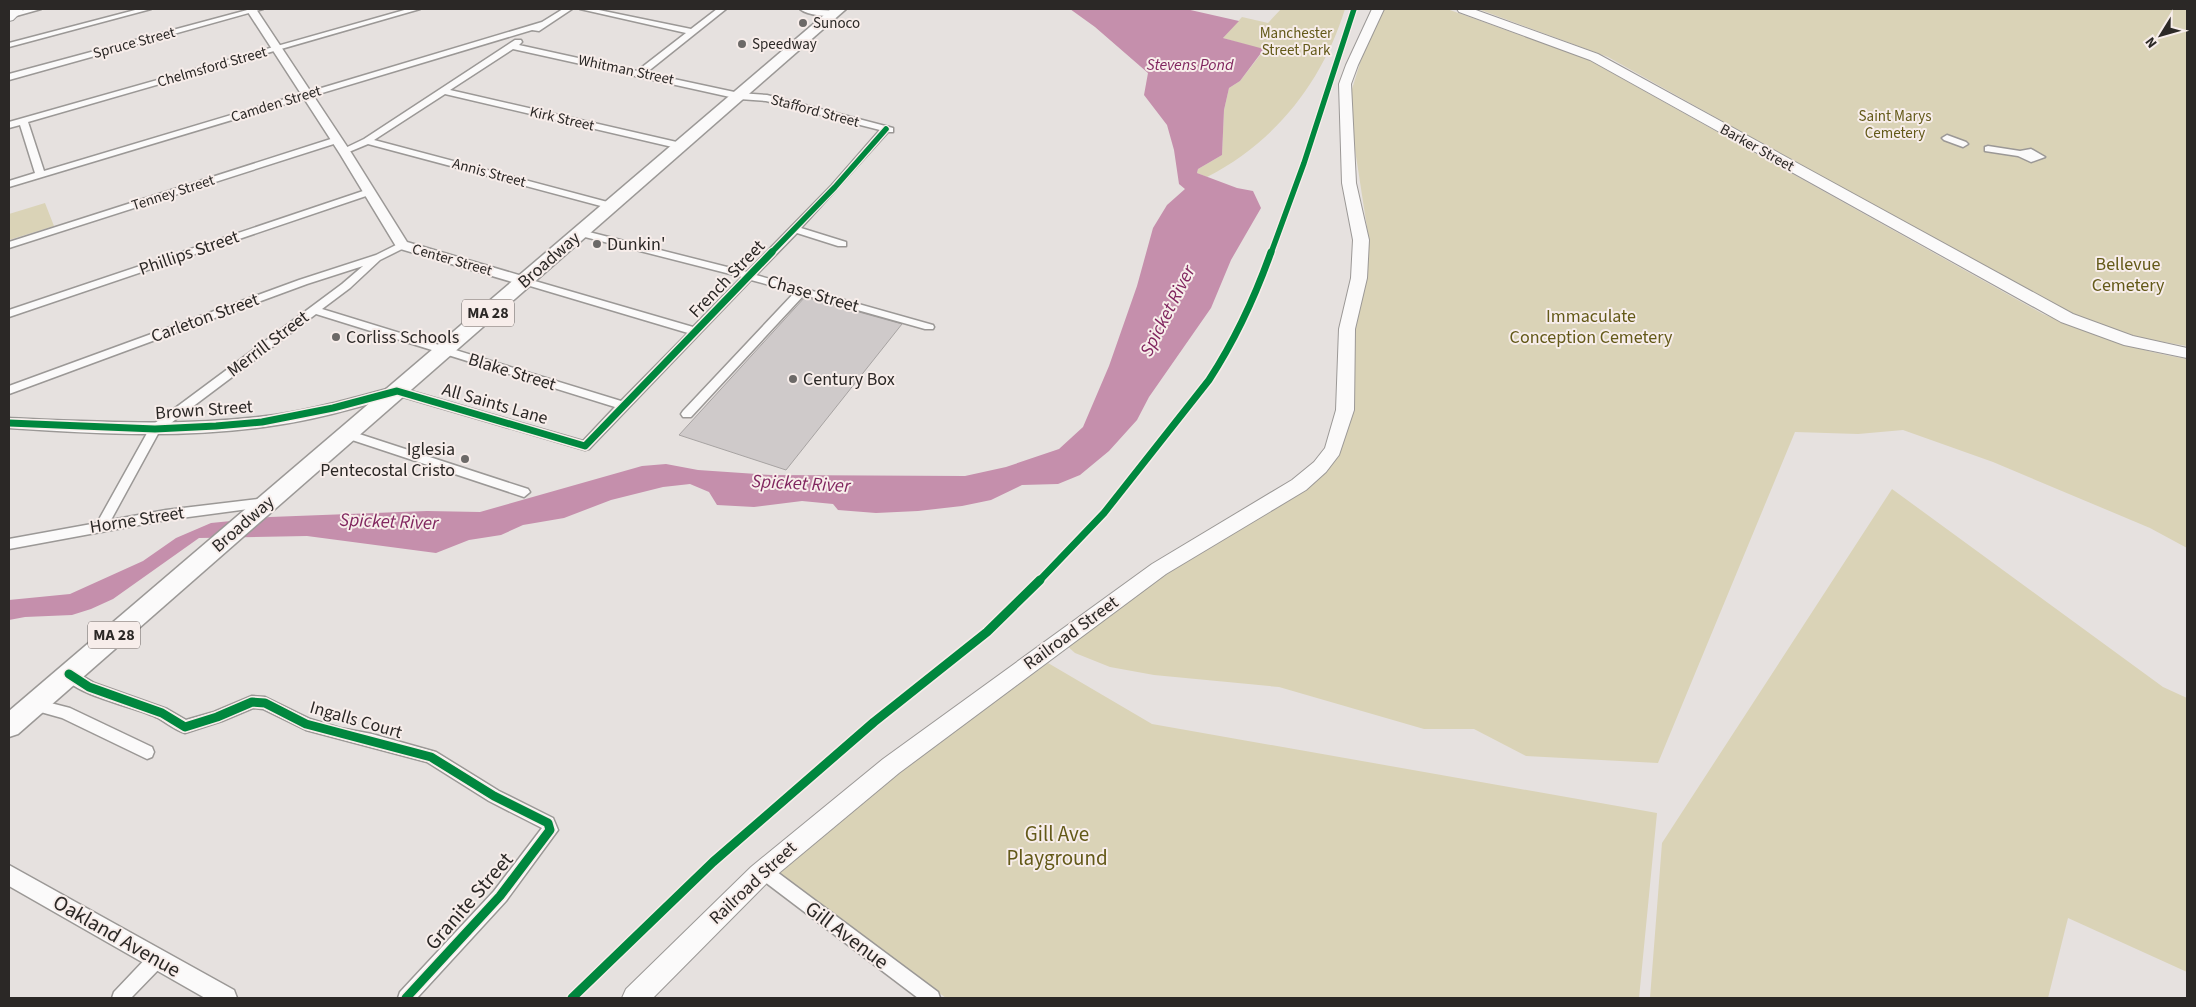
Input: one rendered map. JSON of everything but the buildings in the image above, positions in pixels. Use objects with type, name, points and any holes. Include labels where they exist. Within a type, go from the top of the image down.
[{"type":"main road","points":[[1354,205],[1349,182],[1345,84],[1349,69],[1373,24],[1378,9]]},
{"type":"main road","name":"Barker Street","points":[[1463,9],[1594,58],[2043,306],[2093,328],[2130,340],[2187,353]]},
{"type":"main road","name":"Broadway","points":[[9,726],[837,11]]},
{"type":"main road","name":"Railroad Street","points":[[635,998],[763,872],[891,766],[1048,649],[1160,569],[1299,485],[1320,468],[1333,450],[1345,410],[1347,329],[1359,278],[1361,240],[1354,205]]},
{"type":"street","points":[[12,14],[37,9]]},
{"type":"street","points":[[9,45],[147,9]]},
{"type":"street","name":"Center Street","points":[[254,9],[402,245],[697,332]]},
{"type":"street","name":"Spruce Street","points":[[9,77],[254,9]]},
{"type":"street","name":"Chelmsford Street","points":[[9,125],[416,9]]},
{"type":"street","points":[[344,152],[366,141],[568,9]]},
{"type":"street","points":[[584,9],[692,32]]},
{"type":"street","points":[[640,73],[722,9]]},
{"type":"street","points":[[805,9],[837,11]]},
{"type":"street","name":"Camden Street","points":[[9,184],[543,24]]},
{"type":"street","name":"Whitman Street","points":[[512,46],[739,96]]},
{"type":"street","name":"Kirk Street","points":[[443,91],[681,146]]},
{"type":"street","name":"Stafford Street","points":[[739,96],[767,98],[888,130]]},
{"type":"street","points":[[23,121],[40,174]]},
{"type":"street","name":"French Street","points":[[585,446],[796,229],[888,130]]},
{"type":"street","points":[[1947,138],[1963,144]]},
{"type":"street","name":"Tenney Street","points":[[9,245],[337,140]]},
{"type":"street","name":"Annis Street","points":[[366,141],[612,206]]},
{"type":"street","points":[[1988,149],[2020,154]]},
{"type":"street","name":"Phillips Street","points":[[9,314],[369,192]]},
{"type":"street","points":[[796,229],[842,244]]},
{"type":"street","name":"Chase Street","points":[[581,233],[750,276],[929,327]]},
{"type":"street","name":"Carleton Street","points":[[9,390],[303,282],[380,257],[402,245]]},
{"type":"street","name":"Merrill Street","points":[[155,429],[314,310],[380,257]]},
{"type":"street","points":[[688,414],[802,291]]},
{"type":"street","name":"Blake Street","points":[[314,310],[624,406]]},
{"type":"street","name":"Brown Street","points":[[9,423],[155,429],[262,422],[333,408],[397,391]]},
{"type":"street","name":"All Saints Lane","points":[[397,391],[585,446]]},
{"type":"street","points":[[102,526],[155,429]]},
{"type":"street","points":[[347,434],[524,492]]},
{"type":"street","name":"Horne Street","points":[[9,544],[102,526],[218,508],[263,506]]},
{"type":"street","name":"Ingalls Court","points":[[69,674],[89,687],[162,713],[185,727],[217,717],[252,702],[265,703],[306,724],[431,757],[494,796],[548,822]]},
{"type":"street","points":[[34,705],[65,712],[147,752]]},
{"type":"street","name":"Granite Street","points":[[406,998],[500,896],[550,830],[548,822]]},
{"type":"street","name":"Gill Avenue","points":[[763,872],[932,998]]},
{"type":"street","name":"Oakland Avenue","points":[[9,875],[226,998]]},
{"type":"street","points":[[120,998],[158,959]]},
{"type":"green space","name":"Manchester Street Park","points":[[1281,9],[1345,9],[1323,62],[1293,108],[1274,128],[1232,163],[1207,177],[1197,173],[1198,169],[1222,155],[1224,110],[1229,88],[1240,81],[1264,50],[1223,38],[1242,17],[1268,23]]},
{"type":"green space","name":"Immaculate Conception Cemetery","points":[[1381,9],[1447,9],[1587,59],[2043,314],[2114,341],[2168,356],[2187,359],[2187,548],[2150,528],[1993,462],[1903,430],[1858,434],[1795,432],[1658,763],[1526,756],[1474,729],[1424,729],[1279,687],[1154,675],[1110,667],[1075,653],[1066,645],[1170,569],[1319,479],[1339,456],[1353,410],[1354,319],[1365,280],[1368,234],[1349,99],[1360,63]]},
{"type":"green space","points":[[1478,9],[2187,9],[2187,346],[2128,334],[2068,313],[2027,292],[1608,57]]},
{"type":"green space","points":[[45,203],[54,226],[9,240],[9,214]]},
{"type":"green space","points":[[1892,489],[2163,687],[2187,698],[2187,972],[2068,918],[2048,998],[1650,998],[1662,843]]},
{"type":"green space","name":"Gill Ave Playground","points":[[1048,663],[1152,724],[1657,813],[1639,998],[946,998],[776,873],[884,782]]},
{"type":"water","points":[[1070,9],[1186,9],[1239,21],[1223,38],[1264,49],[1240,81],[1229,88],[1224,110],[1222,155],[1198,169],[1197,173],[1237,188],[1253,191],[1261,208],[1231,260],[1211,308],[1149,397],[1137,420],[1109,451],[1080,475],[1058,484],[1022,485],[991,500],[962,506],[876,513],[838,510],[833,504],[802,501],[754,507],[717,505],[709,492],[690,484],[663,487],[611,500],[564,518],[523,525],[501,535],[469,540],[436,553],[307,536],[199,538],[113,599],[91,609],[72,615],[25,617],[9,620],[9,600],[70,594],[143,561],[176,538],[211,523],[270,517],[427,511],[480,512],[642,466],[666,464],[698,470],[771,475],[965,476],[1006,467],[1059,449],[1083,427],[1109,366],[1137,286],[1153,228],[1167,205],[1185,189],[1179,184],[1174,150],[1167,125],[1144,95],[1148,73],[1095,27]]},
{"type":"cycle path","points":[[572,998],[713,862],[874,722],[987,632],[1020,601],[1104,513],[1141,468],[1209,380],[1224,357],[1255,297],[1304,163],[1354,9]]},
{"type":"cycle path","points":[[9,423],[155,429],[216,426],[262,422],[333,408],[397,391],[585,446],[835,187],[886,129]]},
{"type":"cycle path","points":[[69,674],[89,687],[162,713],[185,727],[217,717],[252,702],[265,703],[306,724],[431,757],[494,796],[548,823],[550,830],[500,896],[406,998]]},
{"type":"place","name":"Sunoco","points":[[803,23]]},
{"type":"place","name":"Speedway","points":[[742,44]]},
{"type":"place","name":"Dunkin'","points":[[597,244]]},
{"type":"place","name":"Corliss Schools","points":[[336,337]]},
{"type":"place","name":"Century Box","points":[[793,379]]},
{"type":"place","name":"Iglesia Pentecostal Cristo","points":[[465,459]]},
{"type":"water label","name":"Stevens Pond","points":[[1190,65]]},
{"type":"water label","name":"Spicket River","points":[[1168,311]]},
{"type":"water label","name":"Spicket River","points":[[801,484]]},
{"type":"water label","name":"Spicket River","points":[[389,522]]},
{"type":"park label","name":"Saint Marys Cemetery","points":[[1895,124]]},
{"type":"park label","name":"Bellevue Cemetery","points":[[2128,274]]}]
